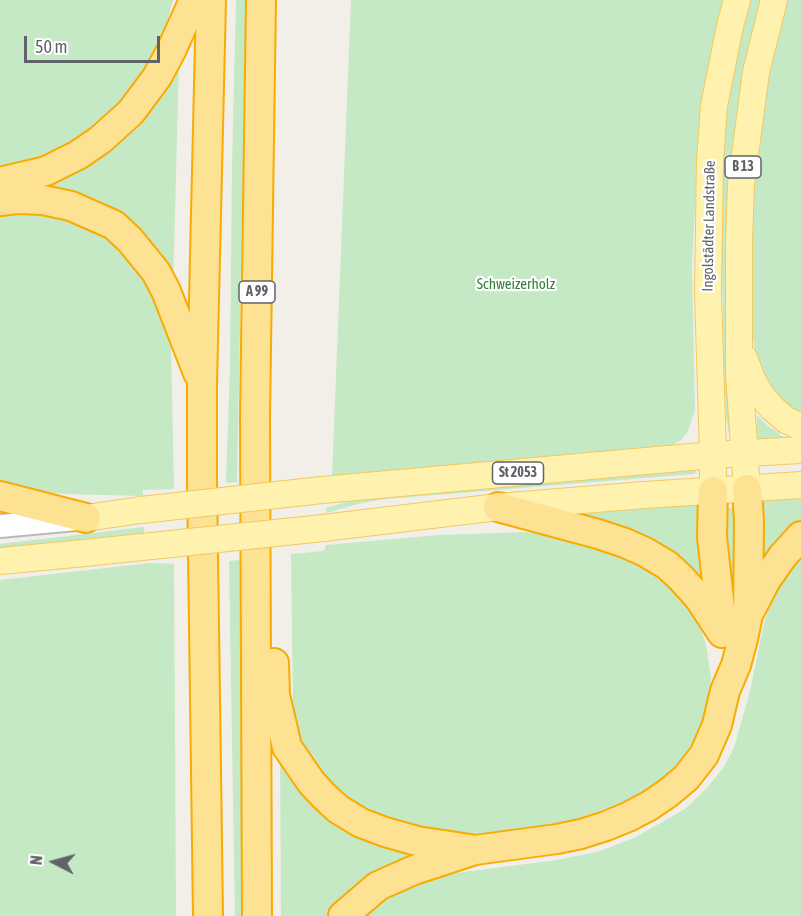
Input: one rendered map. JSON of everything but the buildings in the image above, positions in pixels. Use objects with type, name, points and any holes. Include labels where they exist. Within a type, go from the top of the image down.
[{"type":"highway","points":[[0,182],[46,171],[78,154],[100,140],[132,111],[157,76],[171,51],[194,0]]},
{"type":"highway","points":[[208,916],[202,385],[211,0]]},
{"type":"highway","name":"A 99","points":[[257,916],[255,417],[261,0]]},
{"type":"highway","points":[[0,201],[43,200],[71,206],[114,225],[130,240],[156,272],[166,291],[202,385]]},
{"type":"highway","points":[[344,916],[378,886],[414,870],[475,850],[581,834],[628,817],[649,806],[686,778],[704,755],[717,725],[736,665],[748,615],[747,489]]},
{"type":"highway","points":[[713,491],[712,537],[726,691]]},
{"type":"highway","points":[[0,496],[86,518]]},
{"type":"highway","points":[[498,507],[588,531],[645,552],[681,578],[699,598],[722,633]]},
{"type":"highway","points":[[748,615],[766,580],[801,536]]},
{"type":"highway","points":[[256,583],[274,626],[275,696],[287,747],[311,782],[338,809],[361,823],[417,841],[475,850]]},
{"type":"main road","name":"Ingolstädter Landstraße","points":[[713,491],[708,293],[710,161],[714,106],[737,0]]},
{"type":"main road","name":"Ingolstädter Landstraße","points":[[747,489],[739,373],[741,185],[756,72],[774,0]]},
{"type":"main road","name":"B 13","points":[[740,338],[745,362],[761,395],[786,420],[801,427]]},
{"type":"main road","points":[[713,455],[801,450]]},
{"type":"main road","name":"St 2053","points":[[0,526],[322,490],[713,455]]},
{"type":"main road","points":[[713,491],[801,485]]},
{"type":"main road","name":"St 2053","points":[[0,561],[323,528],[498,507],[713,491]]},
{"type":"green space","points":[[0,0],[173,0],[157,51],[131,94],[81,139],[44,157],[0,171]]},
{"type":"green space","points":[[236,0],[246,0],[237,482],[226,483],[230,369]]},
{"type":"green space","name":"Schweizerholz","points":[[351,0],[725,0],[699,140],[692,266],[695,411],[687,433],[681,440],[650,451],[332,477]]},
{"type":"green space","points":[[748,0],[763,0],[732,433],[729,433],[726,418],[724,366],[723,172],[733,70]]},
{"type":"green space","points":[[785,0],[801,0],[801,413],[783,404],[772,393],[757,366],[751,296],[754,178],[771,59]]},
{"type":"green space","points":[[179,60],[173,289],[162,268],[32,186]]},
{"type":"green space","points":[[36,207],[115,236],[164,309],[171,346],[174,489],[143,490],[143,496],[65,494],[23,490],[0,484],[0,208]]},
{"type":"green space","points":[[757,415],[767,425],[785,438],[757,440]]},
{"type":"green space","points":[[694,468],[696,472],[694,474],[385,499],[326,513],[326,508],[361,498]]},
{"type":"green space","points":[[801,498],[801,526],[761,577],[759,501]]},
{"type":"green space","points":[[701,504],[709,593],[557,515]]},
{"type":"green space","points":[[725,508],[735,510],[735,617],[721,511]]},
{"type":"green space","points":[[144,527],[144,533],[0,549],[0,544]]},
{"type":"green space","points":[[526,532],[553,534],[647,563],[691,608],[706,645],[711,678],[706,718],[691,750],[679,766],[652,790],[629,801],[566,822],[519,831],[437,834],[408,830],[339,797],[312,764],[299,737],[293,708],[291,554],[324,551],[326,545],[440,535]]},
{"type":"green space","points":[[801,549],[801,916],[362,916],[393,893],[423,880],[456,873],[557,860],[600,851],[634,838],[685,809],[707,788],[723,768],[734,748],[750,691],[769,606],[778,581]]},
{"type":"green space","points":[[240,560],[243,916],[235,916],[229,561]]},
{"type":"green space","points":[[150,563],[174,564],[176,916],[0,916],[0,580]]},
{"type":"green space","points":[[280,747],[290,767],[419,852],[334,910],[329,916],[281,916]]}]
